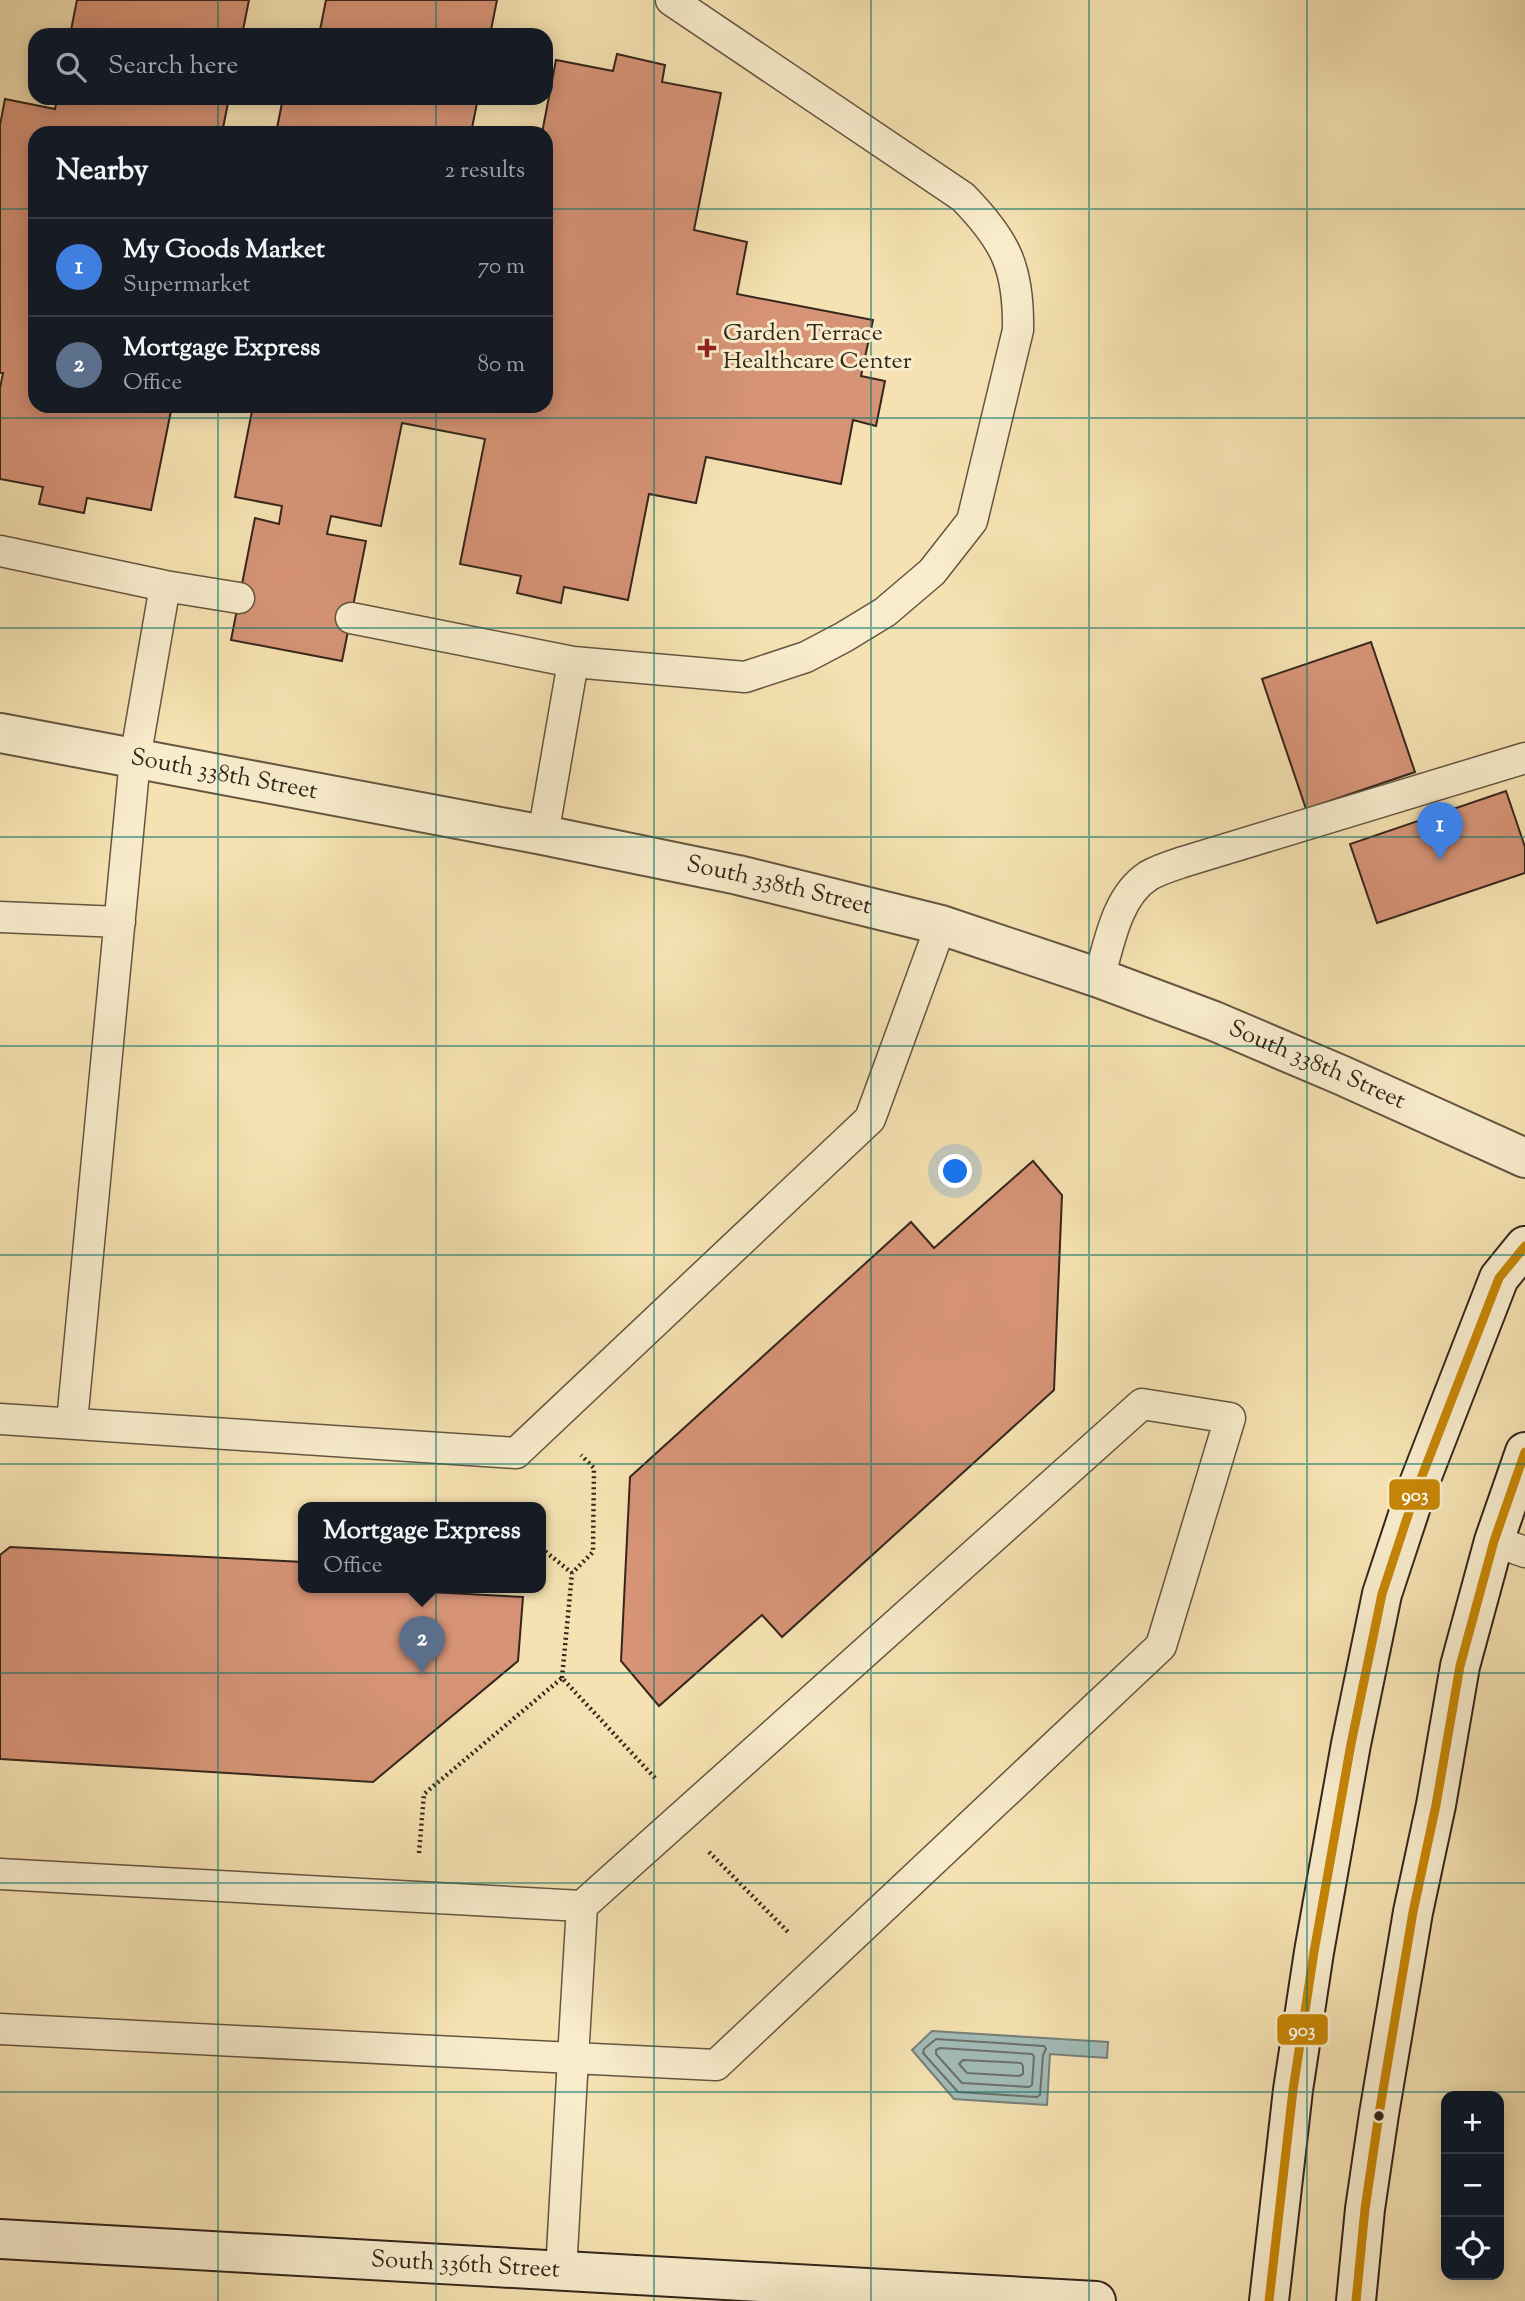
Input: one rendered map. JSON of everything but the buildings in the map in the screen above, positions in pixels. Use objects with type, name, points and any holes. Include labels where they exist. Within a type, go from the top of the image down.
[{"type":"main road","name":"South 338th Street","points":[[0,733],[543,835],[738,875],[941,925],[1099,978],[1214,1021],[1525,1158]]},
{"type":"main road","points":[[1269,2301],[1290,2115],[1314,1952],[1351,1744],[1382,1594],[1415,1494],[1499,1278],[1525,1246]]},
{"type":"main road","points":[[1356,2301],[1365,2209],[1379,2114],[1413,1912],[1436,1805],[1460,1666],[1509,1546],[1525,1452]]},
{"type":"main road","name":"South 336th Street","points":[[0,2239],[1096,2301]]},
{"type":"lane","points":[[351,618],[573,662],[745,677],[806,657],[885,612],[932,572],[972,521],[1017,330],[1018,305],[1010,260],[992,229],[963,197],[671,0]]},
{"type":"lane","points":[[0,551],[165,586],[239,598]]},
{"type":"lane","points":[[72,1422],[135,759],[165,586]]},
{"type":"lane","points":[[543,835],[573,662]]},
{"type":"lane","points":[[1099,978],[1114,926],[1135,888],[1147,877],[1183,862],[1525,758]]},
{"type":"lane","points":[[0,917],[120,922]]},
{"type":"lane","points":[[0,1419],[516,1453],[870,1119],[941,925]]},
{"type":"lane","points":[[0,2029],[573,2058],[716,2066],[1161,1646],[1230,1418],[1142,1404],[582,1906],[573,2058],[561,2271]]},
{"type":"lane","points":[[0,1874],[582,1906]]},
{"type":"path","points":[[415,1897],[424,1794],[562,1678],[572,1573],[593,1552],[594,1468],[550,1421]]},
{"type":"path","points":[[546,1552],[572,1573]]},
{"type":"path","points":[[562,1678],[682,1816],[822,1966]]},
{"type":"water","points":[[932,2031],[1108,2042],[1107,2058],[1050,2054],[1047,2105],[954,2099],[912,2050]]},
{"type":"transit line","name":"903","points":[[1269,2301],[1293,2090],[1314,1952],[1351,1744],[1382,1594],[1415,1494],[1499,1278],[1525,1246]]},
{"type":"transit line","name":"903","points":[[1356,2301],[1365,2209],[1379,2114],[1413,1912],[1436,1805],[1460,1666],[1494,1541],[1525,1452]]},
{"type":"place","name":"Garden Terrace Healthcare Center","points":[[707,348]]},
{"type":"place","name":"My Goods Market","points":[[1440,860]]},
{"type":"place","name":"Mortgage Express","points":[[422,1674]]}]
